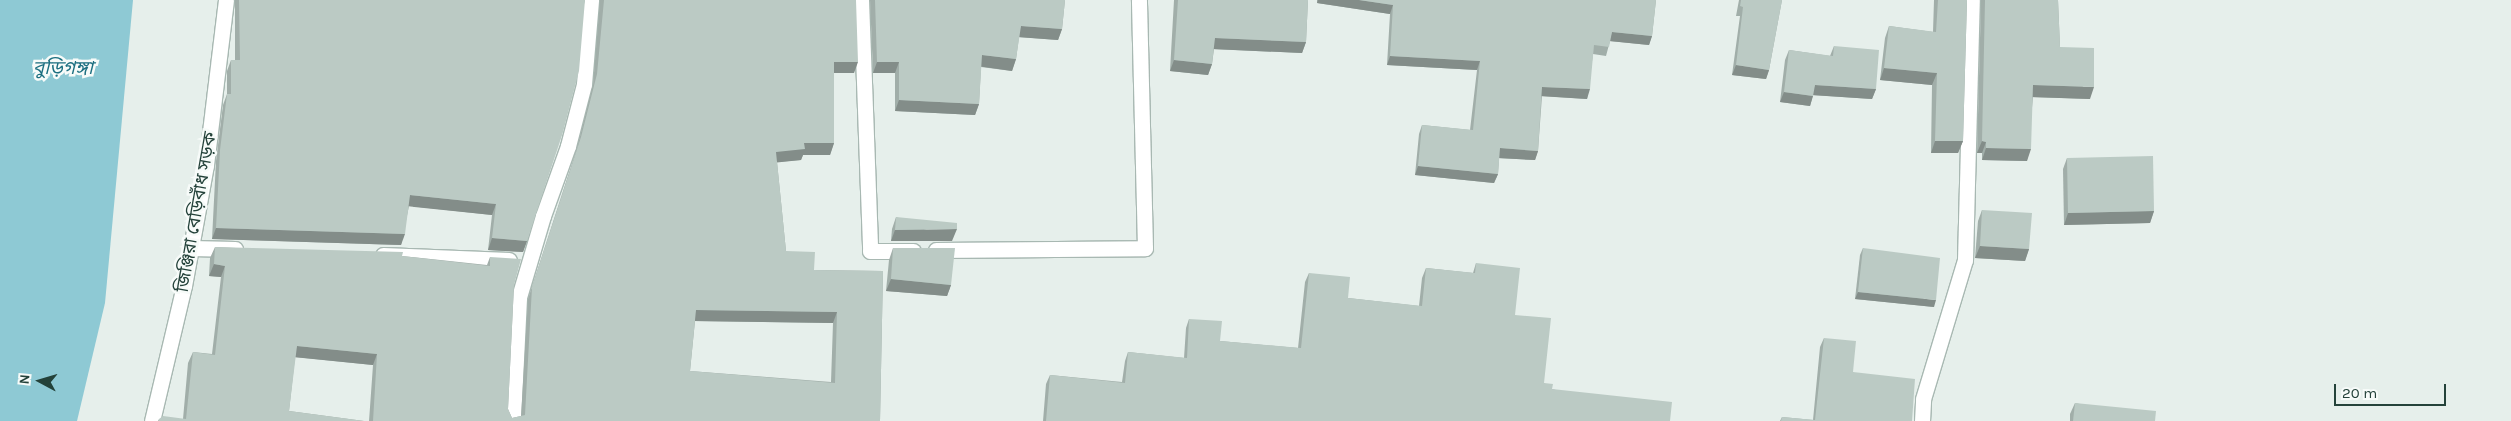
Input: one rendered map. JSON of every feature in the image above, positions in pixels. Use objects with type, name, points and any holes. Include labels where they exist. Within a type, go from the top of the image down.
[{"type":"street","name":"জিঞ্জিরা বেড়িবাঁধ সড়ক","points":[[152,421],[191,248],[206,165],[226,0]]},
{"type":"street","points":[[513,421],[519,297],[568,146],[584,84],[592,0]]},
{"type":"street","points":[[861,0],[870,251],[1145,248],[1139,0]]},
{"type":"street","points":[[1922,421],[1923,400],[1965,260],[1972,0]]},
{"type":"street","points":[[191,248],[251,250]]},
{"type":"street","points":[[369,255],[432,255],[529,262]]},
{"type":"water","name":"বুড়িগঙ্গা","points":[[0,0],[133,0],[105,303],[77,421],[0,421]]},
{"type":"building","points":[[239,0],[585,0],[579,71],[563,132],[527,241],[492,238],[496,204],[410,195],[405,234],[216,228],[220,150],[227,94],[231,94],[231,60],[240,60]]},
{"type":"building","points":[[604,0],[856,0],[858,62],[834,62],[834,143],[804,143],[805,149],[776,152],[786,251],[815,252],[814,270],[883,271],[880,421],[373,421],[377,354],[297,346],[289,411],[364,421],[159,421],[163,416],[186,419],[193,352],[215,355],[225,266],[214,264],[215,247],[403,252],[402,256],[490,266],[490,257],[521,259],[514,285],[508,409],[512,418],[525,415],[532,287],[581,137],[597,74]],"holes":[[[696,310],[837,312],[835,383],[690,371]]]},
{"type":"building","points":[[875,0],[1065,0],[1062,29],[1021,26],[1016,59],[982,55],[979,104],[899,100],[899,62],[877,62]]},
{"type":"building","points":[[1178,0],[1308,0],[1306,42],[1215,38],[1212,64],[1174,60]]},
{"type":"building","points":[[1359,0],[1656,0],[1652,36],[1612,32],[1609,47],[1594,45],[1590,89],[1542,87],[1538,151],[1500,148],[1498,174],[1418,166],[1422,125],[1473,130],[1480,61],[1390,56],[1393,5]]},
{"type":"building","points":[[1741,0],[1782,0],[1769,70],[1736,65],[1743,7],[1740,6]]},
{"type":"building","points":[[1938,0],[1967,0],[1963,141],[1935,141],[1937,73],[1884,68],[1889,26],[1936,32]]},
{"type":"building","points":[[1985,0],[2058,0],[2060,47],[2094,48],[2094,87],[2033,85],[2031,149],[1986,148],[1986,142],[1982,141]]},
{"type":"building","points":[[1834,46],[1879,50],[1876,89],[1815,85],[1813,96],[1784,92],[1789,50],[1833,56]]},
{"type":"building","points":[[2153,156],[2154,211],[2068,213],[2067,158]]},
{"type":"building","points":[[1982,210],[2032,213],[2029,249],[1980,246]]},
{"type":"building","points":[[896,217],[957,223],[957,229],[895,230]]},
{"type":"building","points":[[893,248],[955,248],[951,285],[891,279]]},
{"type":"building","points":[[1863,248],[1940,258],[1936,300],[1858,292]]},
{"type":"building","points":[[1476,263],[1520,268],[1515,315],[1551,318],[1544,383],[1553,384],[1552,389],[1672,402],[1670,421],[1046,421],[1050,375],[1125,383],[1128,352],[1187,358],[1189,319],[1222,321],[1220,341],[1301,348],[1309,273],[1350,277],[1348,298],[1422,306],[1426,268],[1475,273]]},
{"type":"building","points":[[1824,338],[1856,341],[1853,372],[1915,379],[1912,421],[1781,421],[1782,417],[1815,420]]},
{"type":"building","points":[[2075,403],[2156,411],[2155,421],[2073,421]]}]
